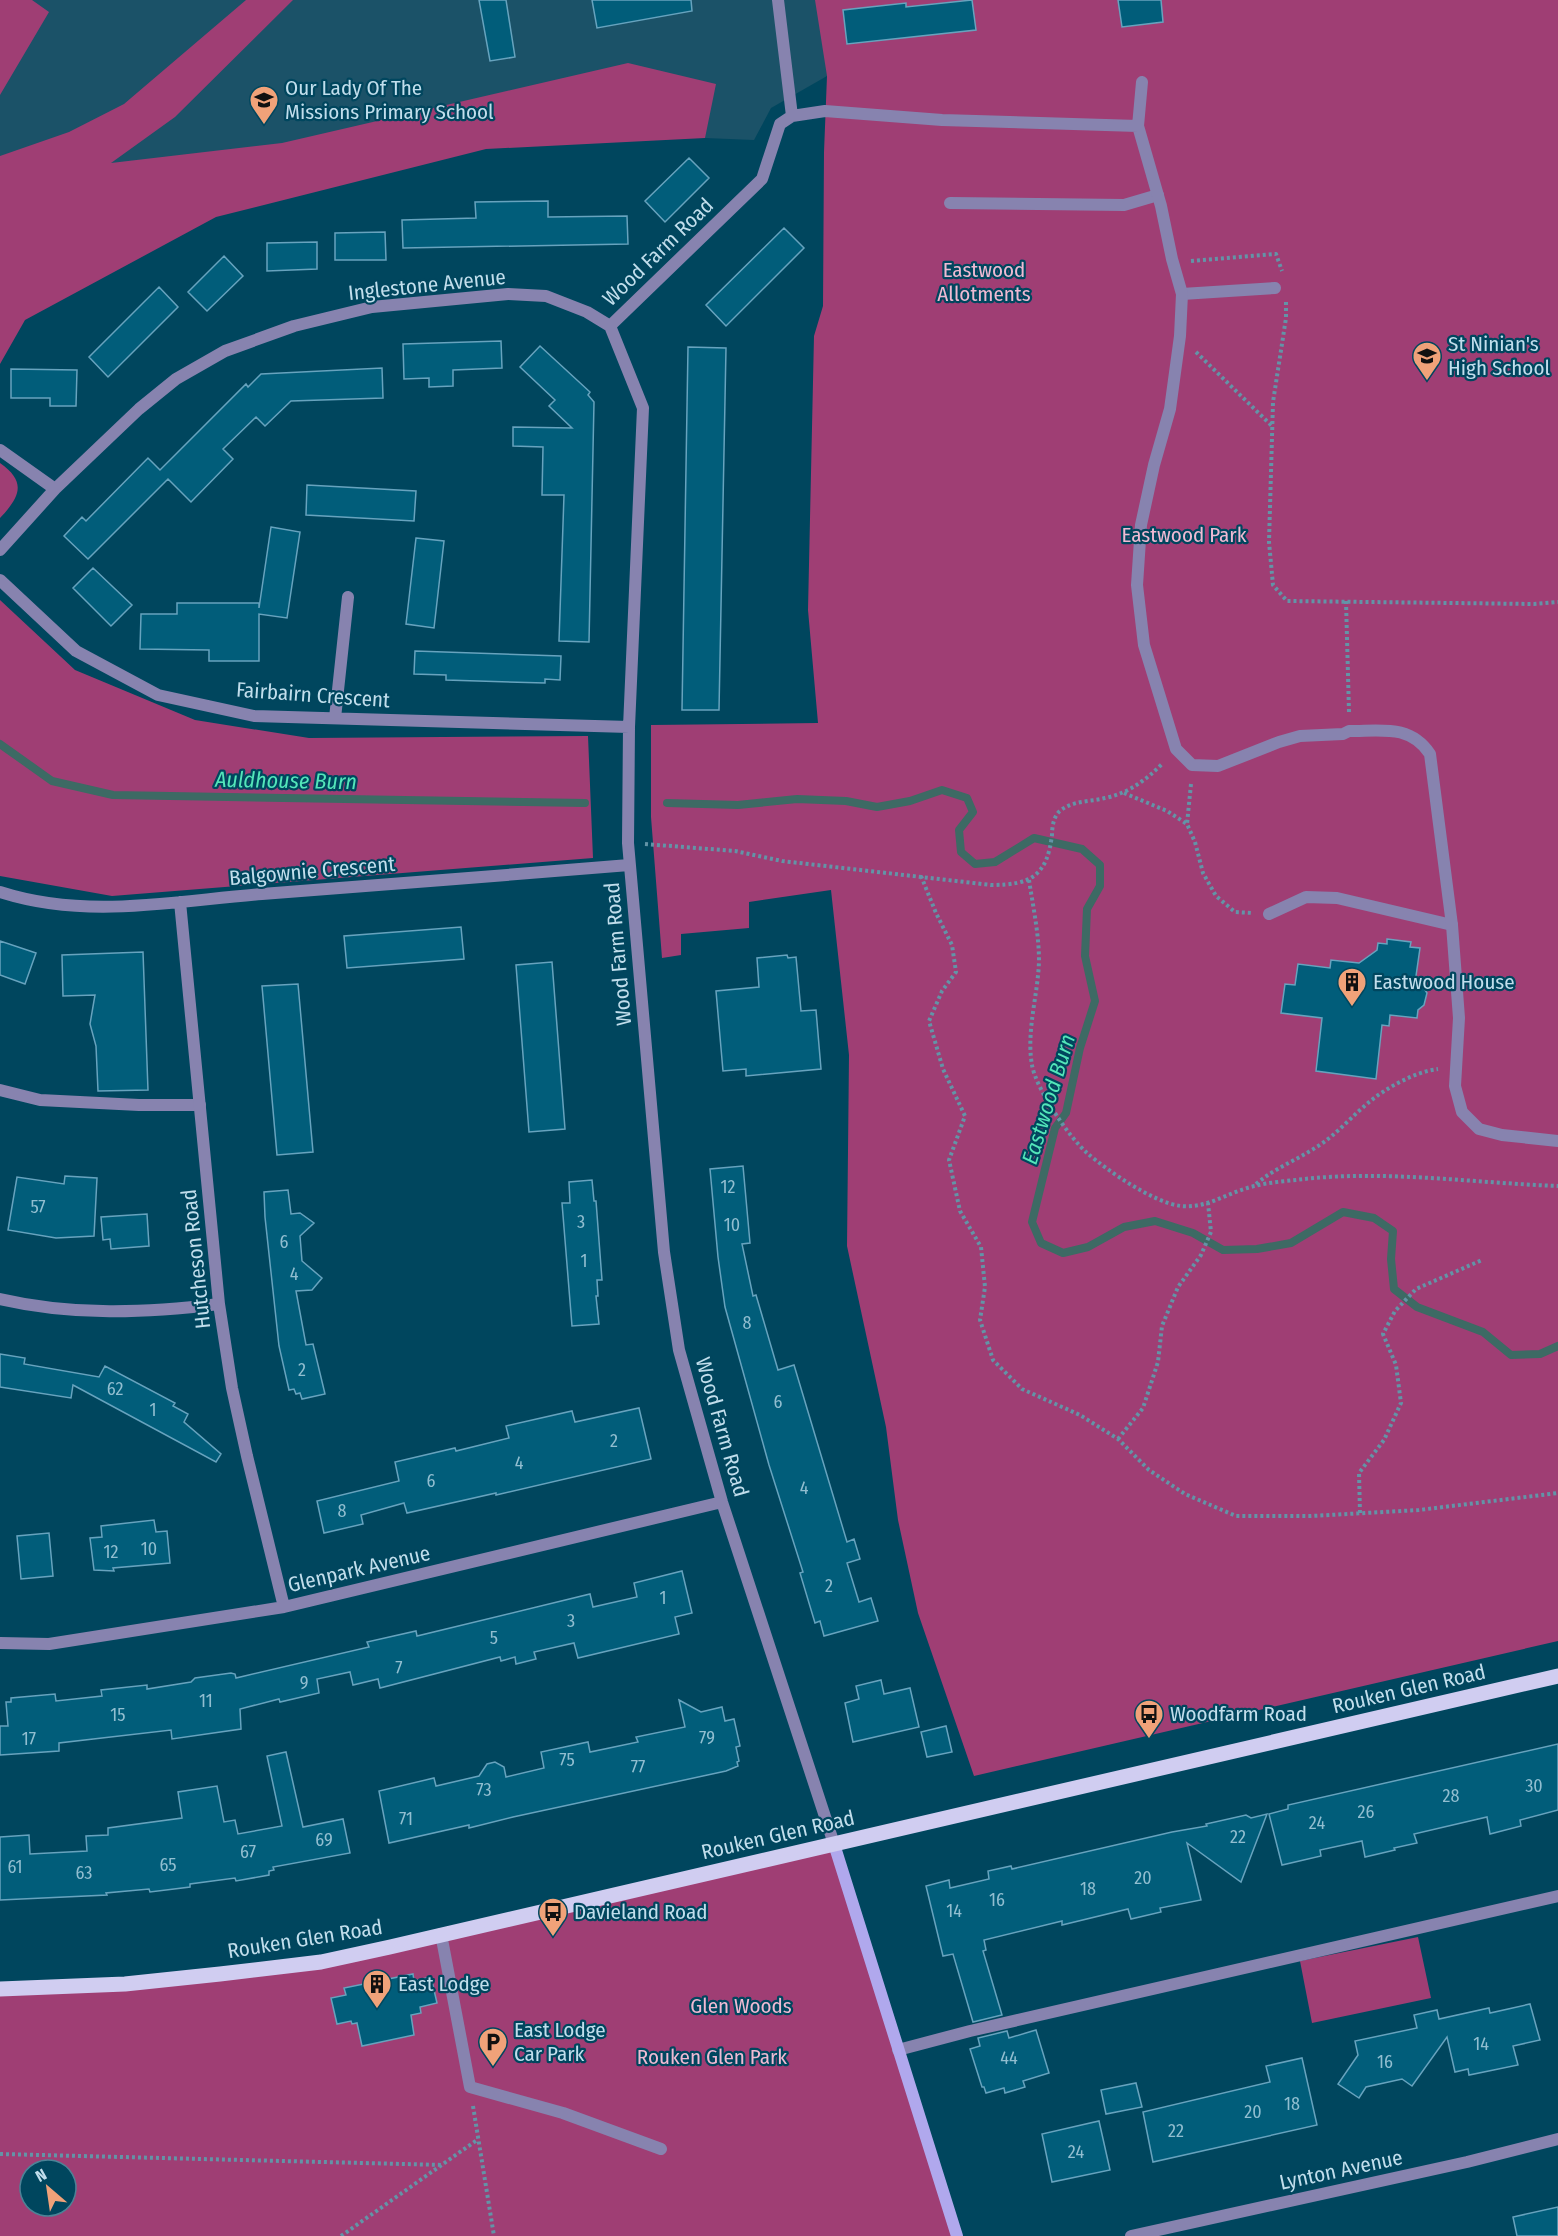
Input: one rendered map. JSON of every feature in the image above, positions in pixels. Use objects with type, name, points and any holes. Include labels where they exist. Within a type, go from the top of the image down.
[{"type":"main road","name":"Rouken Glen Road","points":[[0,1989],[125,1984],[321,1962],[1558,1676]]},
{"type":"street","points":[[778,0],[792,116],[825,111],[942,120],[1138,126]]},
{"type":"street","points":[[1142,82],[1138,126],[1158,195],[1182,294],[1180,336],[1170,409],[1154,465],[1141,525],[1137,585],[1144,645],[1176,749],[1192,765],[1218,766],[1299,736],[1343,734],[1349,731],[1402,731],[1424,744],[1430,754],[1452,925],[1459,1018],[1455,1086],[1462,1112],[1479,1129],[1502,1135],[1558,1141]]},
{"type":"street","name":"Wood Farm Road","points":[[792,116],[780,124],[762,179],[610,326],[643,408],[628,727],[628,843],[664,1252],[672,1311],[679,1350],[722,1502],[834,1844]]},
{"type":"street","points":[[950,203],[1124,205],[1158,195]]},
{"type":"street","points":[[1182,294],[1275,288]]},
{"type":"street","name":"Inglestone Avenue","points":[[0,550],[55,489],[139,409],[176,379],[225,351],[294,326],[372,307],[508,294],[546,296],[587,312],[610,326]]},
{"type":"street","points":[[0,450],[55,489]]},
{"type":"street","name":"Fairbairn Crescent","points":[[0,580],[76,651],[158,695],[254,716],[628,727]]},
{"type":"street","points":[[334,718],[348,597]]},
{"type":"street","name":"Balgownie Crescent","points":[[0,892],[59,905],[85,908],[129,907],[629,865]]},
{"type":"street","points":[[1269,914],[1306,897],[1337,898],[1452,925]]},
{"type":"street","name":"Hutcheson Road","points":[[180,902],[219,1304],[242,1433],[284,1607]]},
{"type":"street","points":[[0,1090],[40,1100],[139,1105],[200,1105]]},
{"type":"street","points":[[0,1299],[57,1308],[117,1312],[167,1310],[219,1304]]},
{"type":"street","name":"Glenpark Avenue","points":[[0,1643],[49,1644],[284,1607],[722,1502]]},
{"type":"street","points":[[834,1844],[957,2236]]},
{"type":"street","points":[[898,2050],[970,2031],[1558,1896]]},
{"type":"street","points":[[441,1934],[470,2087],[563,2113],[661,2149]]},
{"type":"street","name":"Lynton Avenue","points":[[1131,2236],[1467,2162],[1558,2139]]},
{"type":"path","points":[[1173,262],[1276,254],[1283,274]]},
{"type":"path","points":[[1286,298],[1286,318],[1273,402],[1269,542],[1274,585],[1287,601],[1534,604],[1558,602]]},
{"type":"path","points":[[1180,336],[1273,427]]},
{"type":"path","points":[[1346,602],[1349,731]]},
{"type":"path","points":[[628,843],[735,851],[782,861],[991,885],[1009,885],[1029,880],[1042,868],[1049,855],[1053,822],[1060,810],[1080,801],[1104,799],[1123,793],[1144,782],[1176,749]]},
{"type":"path","points":[[1192,765],[1187,824],[1195,842],[1203,873],[1216,896],[1235,912],[1269,914]]},
{"type":"path","points":[[1123,793],[1167,811],[1187,824]]},
{"type":"path","points":[[921,876],[952,945],[956,972],[942,991],[929,1021],[943,1069],[965,1116],[949,1160],[960,1211],[981,1247],[985,1287],[980,1320],[993,1360],[1022,1389],[1080,1415],[1118,1439],[1149,1470],[1185,1494],[1236,1516],[1311,1516],[1419,1510],[1558,1493]]},
{"type":"path","points":[[1029,880],[1039,960],[1031,1030],[1032,1066],[1046,1099],[1086,1151],[1112,1172],[1160,1201],[1182,1206],[1208,1203],[1254,1186],[1306,1179],[1380,1175],[1558,1186]]},
{"type":"path","points":[[1254,1186],[1281,1165],[1316,1148],[1369,1102],[1401,1082],[1426,1070],[1456,1066]]},
{"type":"path","points":[[1118,1439],[1143,1408],[1158,1362],[1162,1326],[1178,1287],[1201,1256],[1211,1232],[1208,1203]]},
{"type":"path","points":[[1360,1514],[1359,1473],[1384,1440],[1401,1404],[1396,1365],[1383,1334],[1395,1311],[1416,1289],[1482,1260]]},
{"type":"path","points":[[470,2087],[494,2236]]},
{"type":"path","points":[[341,2236],[477,2140]]},
{"type":"path","points":[[0,2154],[444,2165]]},
{"type":"shaded area","name":"Our Lady Of The Missions Primary School","points":[[3,0],[1558,0],[866,93],[827,76],[771,108],[754,140],[705,138],[631,113],[0,238],[0,4]]},
{"type":"green space","points":[[0,0],[32,0],[49,12],[0,95]]},
{"type":"green space","points":[[246,0],[293,0],[175,117],[111,163],[282,143],[628,63],[716,84],[705,138],[486,149],[216,217],[25,320],[0,364],[0,156],[69,132],[124,104]]},
{"type":"green space","name":"Eastwood Park","points":[[815,0],[1558,0],[1558,1641],[974,1776],[918,1613],[898,1520],[886,1427],[847,1246],[849,1055],[831,890],[749,902],[749,928],[681,934],[681,955],[662,958],[651,817],[651,725],[818,723],[808,610],[814,336],[823,306],[827,76]]},
{"type":"green space","points":[[0,463],[14,477],[18,490],[12,503],[0,518]]},
{"type":"green space","points":[[0,600],[75,670],[195,720],[309,738],[588,736],[593,858],[112,896],[0,876]]},
{"type":"green space","name":"Rouken Glen Park","points":[[834,1844],[957,2236],[0,2236],[0,1989],[321,1962]]},
{"type":"green space","points":[[1418,1937],[1431,1998],[1312,2023],[1300,1961]]},
{"type":"building","points":[[479,0],[506,0],[515,57],[490,61]]},
{"type":"building","points":[[592,0],[691,0],[692,11],[597,28]]},
{"type":"building","points":[[972,0],[976,30],[847,44],[843,10],[906,3],[906,7]]},
{"type":"building","points":[[1118,0],[1161,0],[1163,22],[1122,27]]},
{"type":"building","points":[[689,158],[709,178],[665,222],[645,201]]},
{"type":"building","points":[[548,201],[548,217],[627,216],[628,244],[403,248],[402,220],[476,218],[475,202]]},
{"type":"building","points":[[784,228],[804,248],[726,326],[706,305]]},
{"type":"building","points":[[385,232],[386,260],[335,260],[335,233]]},
{"type":"building","points":[[317,242],[317,269],[267,271],[267,243]]},
{"type":"building","points":[[224,256],[243,276],[207,311],[188,292]]},
{"type":"building","points":[[159,287],[178,307],[108,377],[89,357]]},
{"type":"building","points":[[501,341],[502,368],[453,370],[453,386],[429,387],[429,378],[404,379],[403,344]]},
{"type":"building","points":[[540,346],[590,392],[588,395],[594,402],[589,642],[559,641],[564,495],[542,495],[543,447],[513,446],[513,427],[572,428],[549,406],[555,400],[520,367]]},
{"type":"building","points":[[688,347],[726,348],[719,710],[682,710]]},
{"type":"building","points":[[382,368],[383,398],[291,401],[265,426],[256,417],[223,449],[233,459],[191,502],[168,479],[88,559],[64,536],[82,517],[86,521],[148,458],[160,470],[246,384],[248,387],[261,374]]},
{"type":"building","points":[[11,369],[77,370],[76,406],[50,406],[50,398],[11,398]]},
{"type":"building","points":[[307,485],[416,491],[414,521],[306,515]]},
{"type":"building","points":[[271,527],[300,532],[287,618],[259,614],[259,661],[209,661],[209,650],[140,649],[141,614],[177,614],[177,603],[259,603],[259,608]]},
{"type":"building","points":[[416,538],[444,541],[434,628],[406,624]]},
{"type":"building","points":[[93,568],[132,605],[111,626],[73,588]]},
{"type":"building","points":[[415,651],[561,656],[560,680],[545,679],[545,683],[446,680],[446,675],[414,674]]},
{"type":"building","points":[[461,927],[464,959],[347,968],[344,936]]},
{"type":"building","name":"Eastwood House","points":[[1387,939],[1411,942],[1410,947],[1420,948],[1416,976],[1427,993],[1424,1005],[1418,1010],[1417,1018],[1390,1015],[1389,1026],[1382,1025],[1376,1079],[1316,1071],[1322,1018],[1281,1013],[1285,984],[1295,985],[1298,964],[1330,968],[1331,960],[1359,963],[1377,950],[1378,943],[1387,944]]},
{"type":"building","points":[[0,941],[36,953],[25,984],[0,975]]},
{"type":"building","points":[[143,952],[148,1090],[98,1091],[96,1046],[90,1024],[95,995],[63,996],[62,955]]},
{"type":"building","points":[[787,955],[788,958],[796,957],[801,1011],[816,1010],[821,1069],[746,1076],[746,1069],[723,1071],[716,991],[759,987],[757,958]]},
{"type":"building","points":[[552,962],[565,1129],[529,1132],[516,965]]},
{"type":"building","points":[[298,984],[313,1152],[277,1155],[262,986]]},
{"type":"building","points":[[743,1166],[750,1243],[742,1244],[753,1296],[756,1295],[778,1370],[794,1365],[847,1542],[854,1539],[860,1559],[847,1563],[859,1602],[871,1598],[878,1621],[824,1636],[820,1621],[815,1623],[800,1573],[803,1572],[769,1465],[725,1307],[710,1169]]},
{"type":"building","points":[[65,1176],[97,1178],[94,1236],[56,1238],[8,1230],[17,1177],[64,1184]]},
{"type":"building","points":[[592,1180],[594,1201],[596,1201],[602,1280],[597,1280],[599,1324],[572,1326],[562,1203],[570,1203],[569,1182]]},
{"type":"building","points":[[288,1190],[291,1214],[300,1213],[314,1223],[300,1236],[302,1261],[322,1278],[312,1290],[296,1291],[306,1345],[313,1344],[325,1394],[302,1399],[300,1393],[296,1394],[294,1389],[289,1390],[279,1346],[265,1217],[264,1192]]},
{"type":"building","points":[[147,1214],[149,1246],[111,1249],[110,1239],[103,1240],[101,1217]]},
{"type":"building","points":[[0,1354],[25,1358],[24,1364],[99,1377],[105,1366],[175,1403],[173,1406],[188,1414],[184,1422],[221,1454],[216,1462],[73,1385],[71,1398],[0,1387]]},
{"type":"building","points":[[639,1408],[651,1459],[407,1513],[404,1503],[361,1515],[363,1524],[324,1533],[317,1501],[399,1481],[395,1462],[455,1448],[456,1451],[509,1438],[506,1426],[572,1411],[575,1422]]},
{"type":"building","points":[[154,1520],[156,1532],[167,1531],[170,1563],[113,1568],[114,1571],[94,1570],[90,1538],[102,1537],[101,1526]]},
{"type":"building","points":[[49,1533],[53,1576],[21,1579],[17,1536]]},
{"type":"building","points":[[682,1571],[692,1613],[675,1617],[679,1634],[578,1658],[574,1643],[534,1652],[536,1659],[516,1664],[515,1657],[501,1661],[500,1657],[380,1688],[378,1679],[353,1685],[350,1672],[317,1679],[319,1693],[280,1702],[279,1699],[240,1709],[241,1729],[172,1739],[171,1730],[59,1743],[59,1751],[0,1755],[0,1726],[8,1726],[6,1702],[11,1702],[11,1698],[55,1694],[56,1701],[102,1696],[101,1690],[147,1685],[147,1689],[191,1682],[195,1678],[231,1673],[235,1674],[236,1678],[369,1647],[367,1642],[416,1631],[417,1636],[590,1594],[593,1607],[637,1597],[634,1583]]},
{"type":"building","points":[[881,1680],[884,1694],[910,1688],[919,1727],[853,1742],[845,1703],[859,1699],[856,1686]]},
{"type":"building","points":[[679,1700],[701,1712],[722,1707],[725,1721],[734,1719],[740,1746],[736,1747],[738,1766],[726,1771],[469,1828],[469,1825],[389,1843],[379,1791],[434,1778],[436,1786],[479,1776],[487,1764],[495,1762],[504,1767],[506,1777],[544,1768],[541,1752],[588,1742],[590,1752],[638,1742],[636,1737],[685,1727]]},
{"type":"building","points":[[946,1726],[952,1752],[927,1757],[921,1732]]},
{"type":"building","points":[[1558,1744],[1558,1810],[1520,1820],[1521,1826],[1490,1834],[1487,1817],[1414,1834],[1417,1843],[1394,1848],[1395,1850],[1365,1857],[1362,1841],[1320,1850],[1321,1856],[1282,1865],[1269,1814],[1288,1809],[1288,1805]]},
{"type":"building","points":[[286,1752],[303,1827],[343,1819],[350,1853],[273,1867],[274,1870],[269,1871],[269,1875],[236,1881],[235,1878],[150,1892],[149,1889],[106,1893],[107,1895],[0,1900],[0,1837],[29,1835],[30,1854],[87,1851],[86,1836],[108,1835],[108,1828],[182,1818],[178,1792],[217,1786],[224,1822],[235,1820],[238,1834],[282,1826],[267,1756]]},
{"type":"building","points":[[1267,1814],[1241,1882],[1187,1843],[1201,1900],[1160,1908],[1161,1912],[1131,1919],[1128,1909],[1062,1925],[1062,1921],[984,1940],[986,1950],[983,1951],[1002,2015],[973,2022],[953,1954],[943,1956],[926,1886],[949,1880],[950,1888],[989,1879],[988,1871],[1011,1866],[1012,1869],[1207,1826],[1206,1824],[1246,1815],[1251,1818]]},
{"type":"building","name":"East Lodge","points":[[413,1974],[414,1981],[431,1977],[437,2003],[420,2007],[421,2013],[411,2015],[414,2035],[362,2046],[357,2023],[352,2024],[351,2021],[337,2024],[331,1998],[346,1995],[344,1988]]},
{"type":"building","points":[[1530,2004],[1540,2040],[1513,2046],[1518,2065],[1469,2075],[1468,2069],[1455,2072],[1447,2037],[1412,2086],[1402,2079],[1366,2087],[1359,2098],[1338,2084],[1358,2055],[1355,2041],[1417,2028],[1414,2015],[1437,2010],[1439,2019],[1489,2008],[1490,2013]]},
{"type":"building","points":[[1036,2030],[1049,2073],[1023,2081],[1025,2087],[1005,2093],[1004,2088],[986,2093],[970,2049],[980,2046],[978,2038],[1007,2031],[1009,2038]]},
{"type":"building","points":[[1302,2058],[1317,2125],[1153,2162],[1143,2112],[1270,2082],[1266,2066]]},
{"type":"building","points":[[1136,2083],[1142,2107],[1106,2114],[1101,2090]]},
{"type":"building","points":[[1099,2121],[1110,2170],[1052,2182],[1042,2134]]},
{"type":"building","points":[[1558,2207],[1558,2236],[1517,2236],[1513,2217]]},
{"type":"waterway","name":"Auldhouse Burn","points":[[0,744],[52,781],[113,795],[585,803]]},
{"type":"waterway","name":"Eastwood Burn","points":[[667,803],[738,805],[797,799],[846,801],[877,807],[910,801],[942,790],[967,798],[973,812],[959,830],[961,852],[975,864],[995,862],[1034,838],[1082,849],[1100,865],[1100,886],[1087,909],[1085,956],[1095,1001],[1080,1048],[1066,1113],[1055,1128],[1032,1222],[1041,1243],[1063,1253],[1088,1247],[1124,1227],[1155,1221],[1193,1233],[1223,1250],[1257,1249],[1291,1243],[1343,1212],[1374,1218],[1393,1231],[1391,1259],[1394,1289],[1417,1307],[1483,1332],[1511,1355],[1540,1354],[1558,1346]]},
{"type":"place","name":"Our Lady Of The Missions Primary School","points":[[264,126]]},
{"type":"place","name":"St Ninian's High School","points":[[1427,382]]},
{"type":"place","name":"Eastwood House","points":[[1352,1008]]},
{"type":"place","name":"Woodfarm Road","points":[[1149,1740]]},
{"type":"place","name":"Davieland Road","points":[[553,1938]]},
{"type":"place","name":"East Lodge","points":[[377,2010]]},
{"type":"place","name":"East Lodge Car Park","points":[[493,2068]]},
{"type":"park label","name":"Eastwood Allotments","points":[[984,282]]},
{"type":"park label","name":"Glen Woods","points":[[741,2006]]}]
